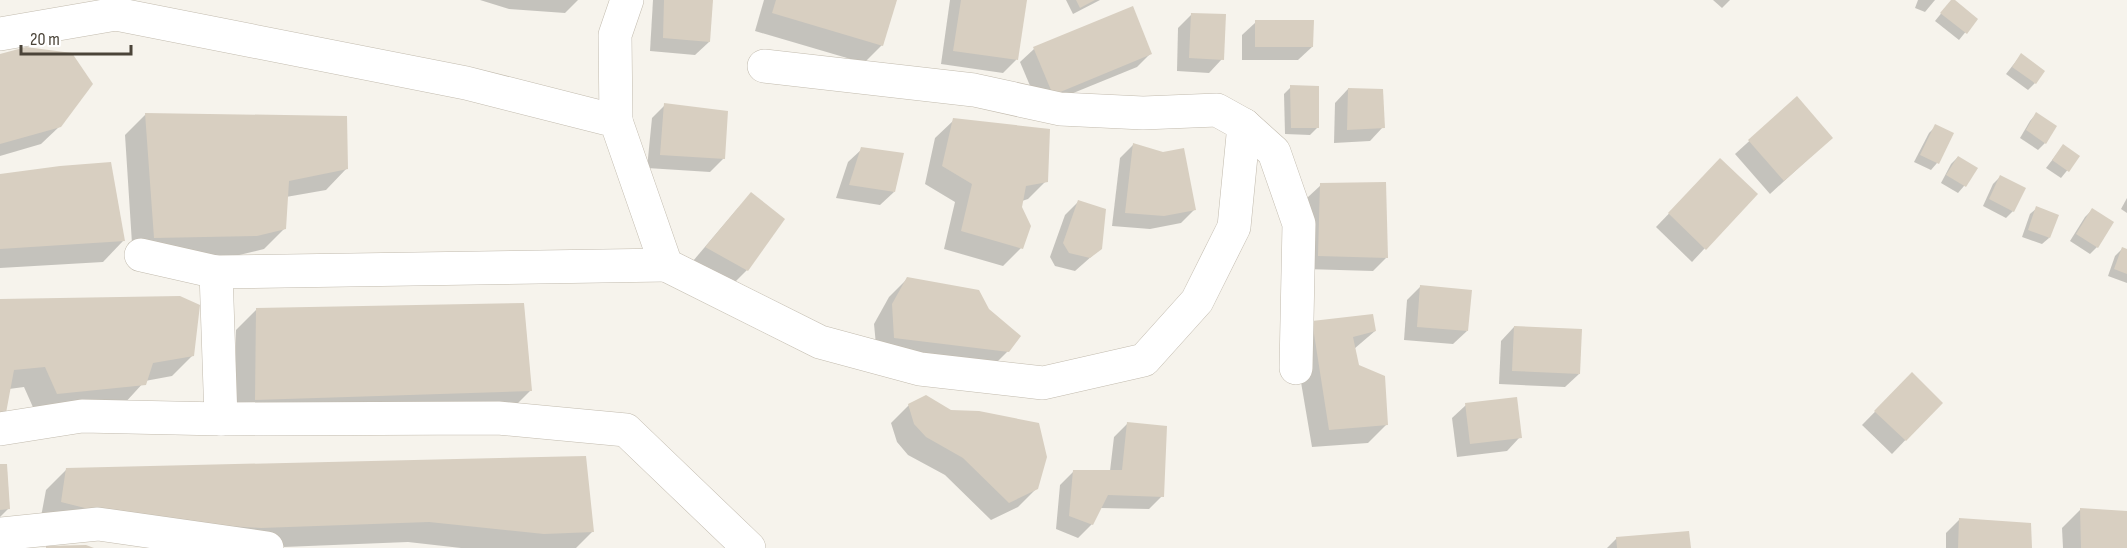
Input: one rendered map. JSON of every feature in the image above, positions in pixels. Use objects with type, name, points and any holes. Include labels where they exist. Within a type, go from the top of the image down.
[{"type":"street","points":[[627,0],[615,34],[616,122],[666,265]]},
{"type":"street","points":[[0,34],[115,7],[466,83],[616,122]]},
{"type":"street","points":[[764,66],[974,90],[1060,109],[1143,113],[1217,110],[1244,125],[1274,152],[1299,224],[1296,368]]},
{"type":"street","points":[[141,255],[216,272],[666,265],[820,342],[920,369],[1043,383],[1144,360],[1197,301],[1233,227],[1244,125]]},
{"type":"street","points":[[216,272],[221,419]]},
{"type":"street","points":[[0,429],[82,416],[221,419],[498,418],[626,430],[749,548]]},
{"type":"street","points":[[0,534],[98,524],[267,548]]},
{"type":"building","points":[[664,0],[713,0],[710,42],[663,38]]},
{"type":"building","points":[[776,0],[897,0],[883,46],[772,13]]},
{"type":"building","points":[[961,0],[1027,0],[1018,60],[953,51]]},
{"type":"building","points":[[1076,0],[1095,0],[1080,8]]},
{"type":"building","points":[[1951,0],[1955,0],[1978,19],[1967,34],[1940,13]]},
{"type":"building","points":[[1133,6],[1152,54],[1053,95],[1033,47]]},
{"type":"building","points":[[1191,13],[1226,14],[1224,60],[1189,58]]},
{"type":"building","points":[[1255,20],[1314,20],[1313,47],[1255,47]]},
{"type":"building","points":[[26,47],[72,53],[93,84],[61,127],[0,144],[0,54]]},
{"type":"building","points":[[2021,53],[2045,71],[2036,84],[2012,67]]},
{"type":"building","points":[[1290,85],[1319,86],[1319,128],[1291,128]]},
{"type":"building","points":[[1348,88],[1383,89],[1385,128],[1347,130]]},
{"type":"building","points":[[1797,96],[1833,138],[1784,181],[1748,140]]},
{"type":"building","points":[[664,103],[728,111],[725,159],[660,155]]},
{"type":"building","points":[[2036,112],[2057,126],[2046,144],[2026,130]]},
{"type":"building","points":[[145,113],[347,116],[348,169],[289,181],[286,229],[257,236],[154,238]]},
{"type":"building","points":[[953,118],[1050,129],[1048,182],[1026,186],[1022,207],[1031,226],[1023,249],[961,231],[972,184],[942,166]]},
{"type":"building","points":[[1935,124],[1954,133],[1939,164],[1920,155]]},
{"type":"building","points":[[1133,143],[1163,152],[1184,148],[1196,210],[1164,216],[1125,213]]},
{"type":"building","points":[[2063,144],[2080,156],[2069,172],[2052,160]]},
{"type":"building","points":[[861,147],[904,153],[895,192],[849,185]]},
{"type":"building","points":[[1958,156],[1978,168],[1966,187],[1946,175]]},
{"type":"building","points":[[1720,158],[1758,194],[1706,250],[1668,213]]},
{"type":"building","points":[[111,162],[125,241],[0,249],[0,174]]},
{"type":"building","points":[[2000,175],[2026,188],[2014,212],[1989,199]]},
{"type":"building","points":[[1386,182],[1388,258],[1318,256],[1320,183]]},
{"type":"building","points":[[751,192],[785,219],[748,271],[705,247]]},
{"type":"building","points":[[1078,200],[1106,209],[1102,249],[1090,258],[1069,253],[1063,243]]},
{"type":"building","points":[[2036,206],[2059,215],[2050,238],[2028,230]]},
{"type":"building","points":[[2092,208],[2114,222],[2098,248],[2076,234]]},
{"type":"building","points":[[2122,247],[2127,249],[2127,274],[2114,269]]},
{"type":"building","points":[[907,277],[979,290],[989,309],[1021,336],[1009,352],[894,338],[892,304]]},
{"type":"building","points":[[1420,285],[1472,290],[1468,331],[1417,327]]},
{"type":"building","points":[[180,296],[200,305],[194,356],[153,363],[146,385],[57,394],[45,367],[14,370],[6,413],[0,412],[0,299]]},
{"type":"building","points":[[524,303],[532,391],[255,400],[256,308]]},
{"type":"building","points":[[1373,314],[1376,331],[1353,337],[1359,365],[1385,376],[1388,425],[1329,430],[1312,321]]},
{"type":"building","points":[[1514,326],[1582,329],[1580,374],[1512,371]]},
{"type":"building","points":[[1912,372],[1943,403],[1906,441],[1874,411]]},
{"type":"building","points":[[926,395],[951,410],[979,411],[1039,423],[1047,457],[1038,489],[1009,503],[963,458],[926,437],[914,424],[908,404]]},
{"type":"building","points":[[1517,397],[1522,438],[1470,444],[1465,403]]},
{"type":"building","points":[[1127,422],[1167,426],[1164,497],[1108,495],[1093,525],[1069,516],[1073,470],[1122,470]]},
{"type":"building","points":[[586,456],[594,532],[544,534],[429,522],[261,528],[133,520],[61,502],[66,468]]},
{"type":"building","points":[[0,464],[7,464],[10,509],[0,510]]},
{"type":"building","points":[[2080,508],[2127,511],[2127,548],[2081,548]]},
{"type":"building","points":[[1959,518],[2031,523],[2032,548],[1958,548]]},
{"type":"building","points":[[1689,531],[1691,548],[1617,548],[1616,537]]},
{"type":"building","points":[[86,545],[94,548],[46,548],[46,546]]}]
